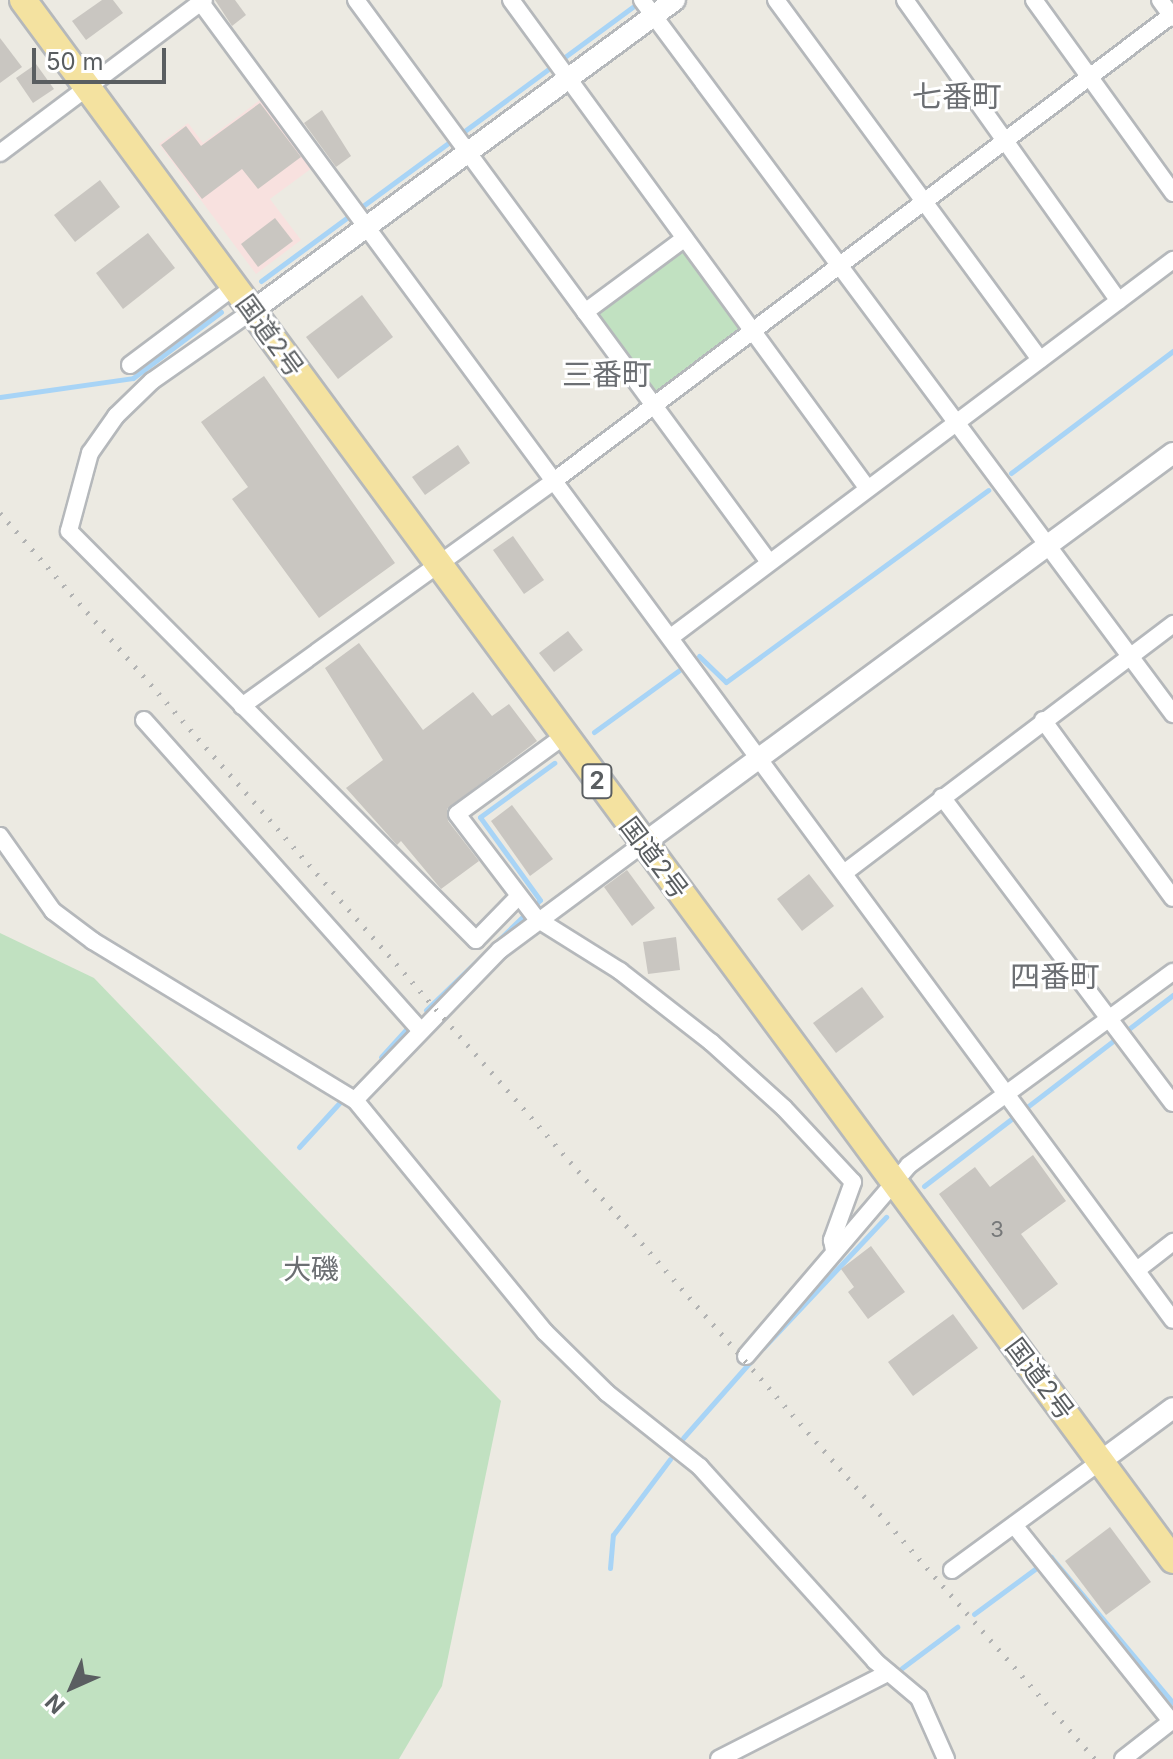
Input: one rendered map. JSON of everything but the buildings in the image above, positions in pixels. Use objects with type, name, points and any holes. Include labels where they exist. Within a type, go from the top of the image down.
[{"type":"highway","name":"国道2号","points":[[23,0],[1173,1560]]},
{"type":"street","points":[[356,0],[769,562]]},
{"type":"street","points":[[511,0],[868,489]]},
{"type":"street","points":[[675,0],[648,8],[561,68],[361,217],[252,311],[152,381],[116,416],[90,453],[69,531],[476,940],[644,843],[761,760],[1173,453]]},
{"type":"street","points":[[776,0],[1040,360]]},
{"type":"street","points":[[905,0],[1008,140],[1119,301]]},
{"type":"street","points":[[1034,0],[1091,75],[1173,193]]},
{"type":"street","points":[[242,706],[555,480],[1172,16],[1160,0]]},
{"type":"street","points":[[0,153],[201,1],[1173,1320]]},
{"type":"street","points":[[648,8],[1173,714]]},
{"type":"street","points":[[585,312],[685,238]]},
{"type":"street","points":[[671,637],[1173,260]]},
{"type":"street","points":[[130,365],[234,287]]},
{"type":"street","points":[[844,873],[1173,624]]},
{"type":"street","points":[[144,720],[415,1024]]},
{"type":"street","points":[[1043,720],[1173,898]]},
{"type":"street","points":[[564,736],[457,814],[527,910],[620,971],[711,1042],[784,1108],[853,1182],[832,1240],[834,1250]]},
{"type":"street","points":[[942,797],[1173,1103]]},
{"type":"street","points":[[0,836],[53,911],[93,941],[355,1100],[545,1332],[607,1393],[700,1467],[888,1673],[927,1709],[946,1759]]},
{"type":"street","points":[[355,1100],[415,1024],[527,910]]},
{"type":"street","points":[[746,1356],[893,1182],[1009,1097],[1117,1031],[1173,972]]},
{"type":"street","points":[[1137,1270],[1173,1242]]},
{"type":"street","points":[[952,1570],[1173,1408]]},
{"type":"street","points":[[1014,1525],[1172,1720],[1123,1759]]},
{"type":"street","points":[[719,1759],[888,1673]]},
{"type":"shaded area","points":[[260,100],[312,168],[270,199],[301,240],[256,274],[159,144],[188,123],[203,143]]},
{"type":"green space","points":[[685,238],[753,331],[654,405],[585,312]]},
{"type":"green space","points":[[0,933],[94,978],[501,1401],[442,1686],[399,1759],[0,1759]]},
{"type":"waterway","points":[[261,281],[633,7]]},
{"type":"waterway","points":[[0,397],[133,378],[221,312]]},
{"type":"waterway","points":[[1011,473],[1173,351]]},
{"type":"waterway","points":[[699,656],[726,682],[988,490]]},
{"type":"waterway","points":[[594,732],[682,668]]},
{"type":"waterway","points":[[426,1010],[540,900],[480,817],[554,763]]},
{"type":"waterway","points":[[924,1186],[1173,995]]},
{"type":"waterway","points":[[381,1057],[410,1025]]},
{"type":"waterway","points":[[299,1147],[341,1101]]},
{"type":"waterway","points":[[763,1348],[886,1217]]},
{"type":"waterway","points":[[683,1438],[751,1361]]},
{"type":"waterway","points":[[610,1568],[613,1535],[670,1459]]},
{"type":"waterway","points":[[974,1614],[1051,1557],[1173,1703]]},
{"type":"waterway","points":[[902,1668],[957,1627]]},
{"type":"railway","points":[[0,513],[1095,1759]]},
{"type":"district","name":"七番町","points":[[957,96]]},
{"type":"district","name":"三番町","points":[[607,374]]},
{"type":"district","name":"四番町","points":[[1055,976]]},
{"type":"district","name":"大磯","points":[[311,1269]]}]
